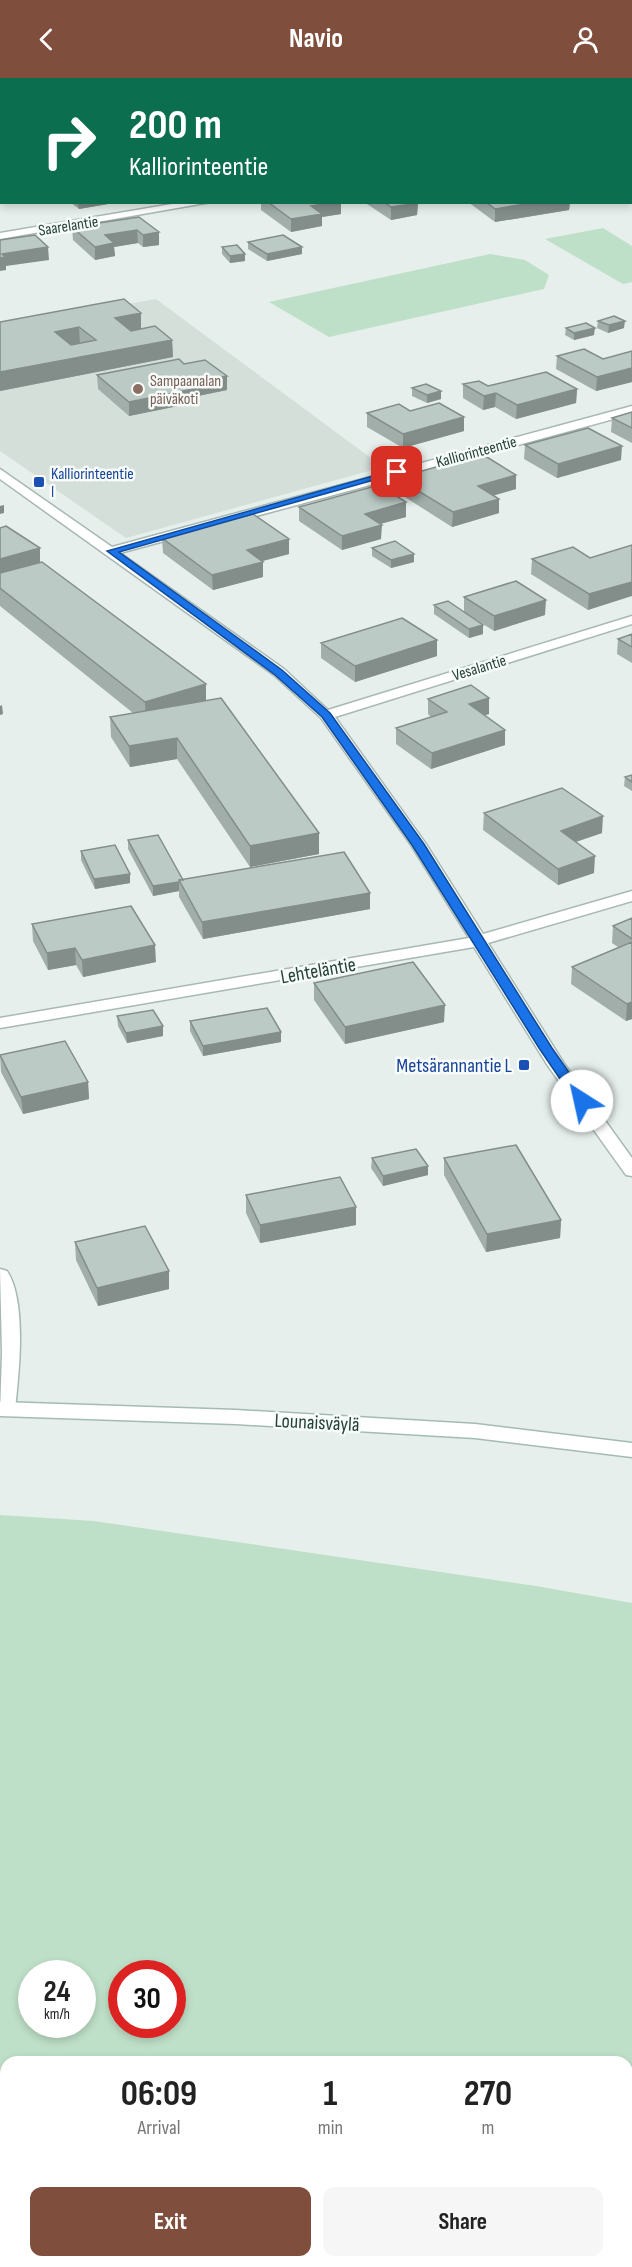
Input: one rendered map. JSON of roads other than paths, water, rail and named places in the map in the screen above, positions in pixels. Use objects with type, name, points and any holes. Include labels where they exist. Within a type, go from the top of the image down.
[{"type":"street","name":"Saarelantie","points":[[0,236],[194,204]]},
{"type":"street","name":"Kalliorinteentie","points":[[112,551],[632,410]]},
{"type":"street","points":[[0,473],[279,672],[326,715],[418,844],[557,1066],[632,1171]]},
{"type":"street","name":"Vesalantie","points":[[326,715],[632,620]]},
{"type":"street","name":"Lehteläntie","points":[[0,1023],[481,942],[632,896]]},
{"type":"street","points":[[0,1275],[4,1283],[12,1353],[3,1409]]},
{"type":"street","name":"Lounaisväylä","points":[[3,1409],[236,1417],[475,1431],[632,1450]]},
{"type":"place","name":"Sampaanalan päiväkoti","points":[[138,389]]},
{"type":"place","name":"Kalliorinteentie I","points":[[39,482]]},
{"type":"place","name":"Metsärannantie L","points":[[524,1065]]}]
